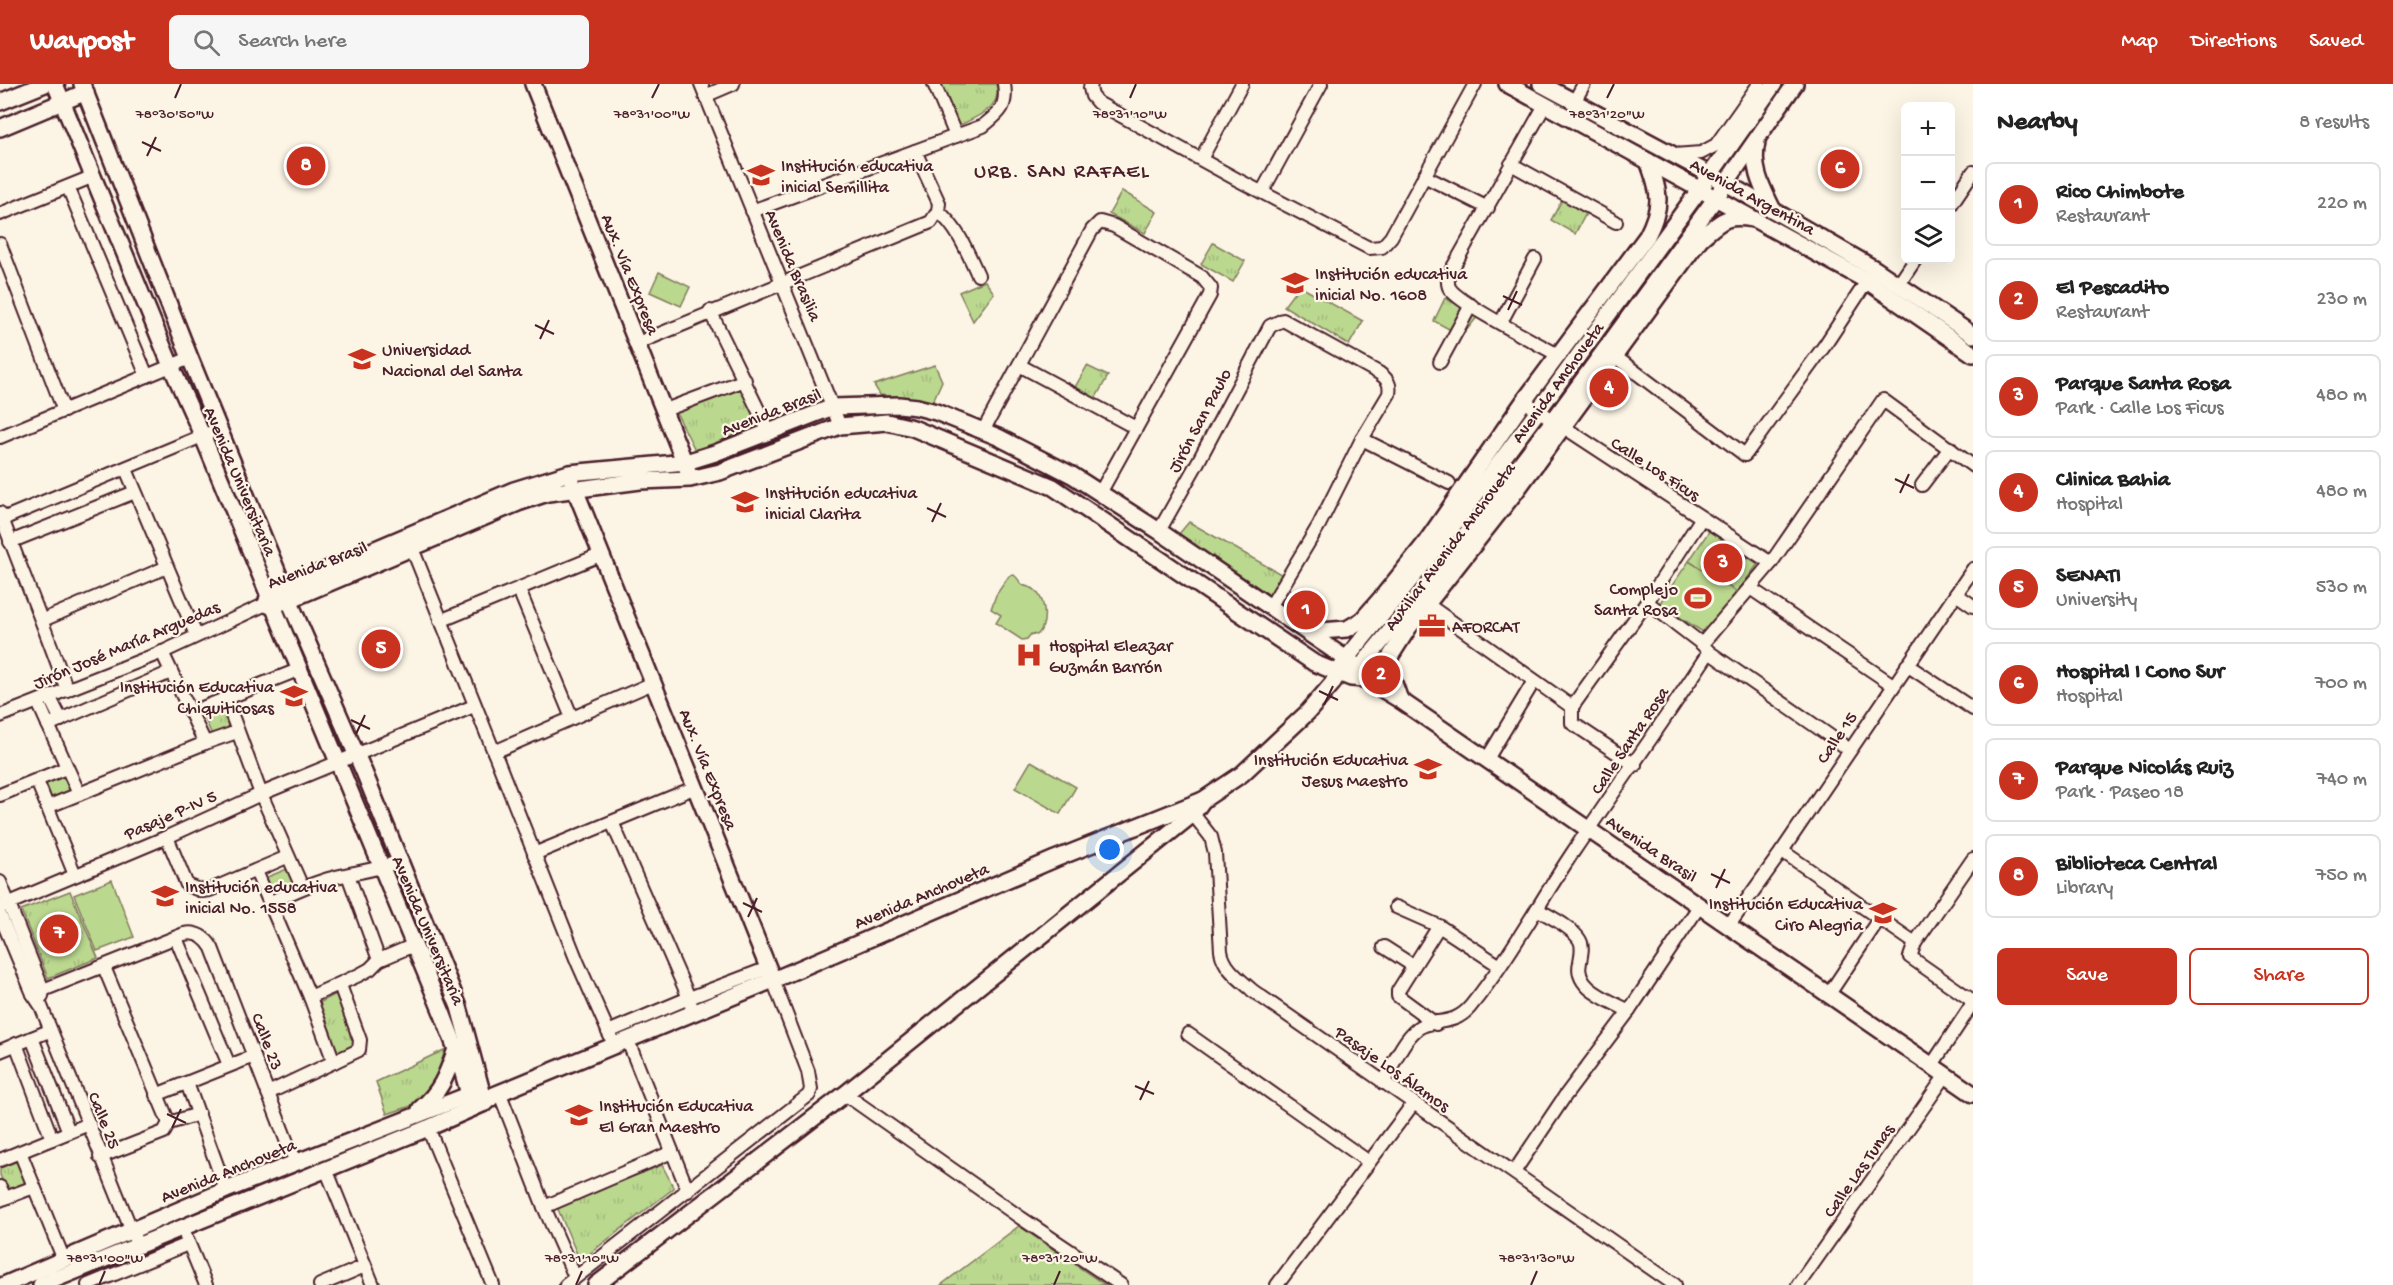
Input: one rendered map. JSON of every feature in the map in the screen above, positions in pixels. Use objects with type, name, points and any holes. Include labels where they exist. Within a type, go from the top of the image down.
[{"type":"main road","points":[[0,102],[45,84]]},
{"type":"main road","name":"Avenida Universitaria","points":[[55,84],[64,101],[268,602],[382,868],[456,1049],[484,1098]]},
{"type":"main road","name":"Avenida Argentina","points":[[1507,84],[1753,219],[1871,275],[1899,284],[1973,335]]},
{"type":"main road","name":"Avenida Argentina","points":[[1541,84],[1773,210],[1871,275],[1973,354]]},
{"type":"main road","name":"Avenida Anchoveta","points":[[1349,677],[1346,659],[1434,551],[1700,189],[1774,84]]},
{"type":"main road","name":"Avenida Anchoveta","points":[[1610,353],[1795,84]]},
{"type":"main road","name":"Aux. Vía Expresa","points":[[538,86],[686,462],[690,479]]},
{"type":"main road","points":[[0,128],[64,101],[84,88]]},
{"type":"main road","name":"Avenida Universitaria","points":[[84,88],[190,358],[459,1007],[484,1098]]},
{"type":"main road","points":[[1758,136],[1754,155],[1756,173],[1773,210]]},
{"type":"main road","name":"Auxiliar Avenida Anchoveta","points":[[1307,632],[1347,629],[1362,620],[1424,545],[1524,401],[1647,236],[1657,219],[1660,206],[1659,192],[1648,161]]},
{"type":"main road","name":"Auxiliar Avenida Anchoveta","points":[[1400,700],[1389,669],[1390,657],[1423,601],[1516,491],[1558,424],[1610,353],[1700,239],[1721,220],[1736,216],[1753,219]]},
{"type":"main road","name":"Avenida Brasil","points":[[268,602],[513,490],[569,473],[686,462],[833,407],[899,405],[936,412],[1053,464],[1159,531],[1346,659]]},
{"type":"main road","points":[[930,434],[936,412]]},
{"type":"main road","name":"Avenida Brasil","points":[[287,594],[412,548],[518,503],[548,493],[640,481],[690,479],[720,472],[840,426],[887,422],[930,434],[1053,486],[1289,648],[1314,663],[1400,700],[1973,1094]]},
{"type":"main road","name":"Aux. Vía Expresa","points":[[569,473],[770,974]]},
{"type":"main road","name":"Avenida Anchoveta","points":[[41,1285],[428,1128],[484,1098],[693,1013],[770,974],[1203,800],[1242,774],[1306,713],[1349,677],[1423,601]]},
{"type":"main road","points":[[596,1285],[845,1094],[1193,814],[1203,800]]},
{"type":"main road","points":[[410,1116],[437,1094],[456,1049]]},
{"type":"main road","name":"Avenida Anchoveta","points":[[4,1285],[226,1190],[298,1163],[410,1116],[484,1098]]},
{"type":"street","points":[[703,90],[733,84]]},
{"type":"street","points":[[934,84],[956,136]]},
{"type":"street","points":[[752,211],[982,126],[1000,113],[1006,96],[1004,84]]},
{"type":"street","points":[[1091,84],[1092,96],[1098,103],[1369,248],[1382,247],[1390,237],[1474,84]]},
{"type":"street","points":[[1201,159],[1242,84]]},
{"type":"street","points":[[1262,192],[1321,84]]},
{"type":"street","points":[[1574,102],[1584,84]]},
{"type":"street","points":[[1673,155],[1701,153],[1716,145],[1759,84]]},
{"type":"street","name":"Avenida Brasilia","points":[[703,90],[840,426]]},
{"type":"street","points":[[1545,105],[1448,276],[1448,285],[1452,292],[1471,305],[1558,354]]},
{"type":"street","points":[[638,343],[710,311],[920,228],[930,222],[938,211],[939,203],[915,151]]},
{"type":"street","points":[[1511,164],[1616,222]]},
{"type":"street","points":[[1955,198],[1973,171]]},
{"type":"street","points":[[0,214],[94,176]]},
{"type":"street","points":[[1424,176],[1488,208]]},
{"type":"street","points":[[68,187],[147,376]]},
{"type":"street","points":[[938,211],[951,221],[978,275]]},
{"type":"street","points":[[982,431],[1092,230],[1100,222],[1114,226],[1202,277],[1211,288],[1210,295],[1100,493]]},
{"type":"street","points":[[0,244],[64,411]]},
{"type":"street","points":[[1501,322],[1535,259]]},
{"type":"street","points":[[1899,284],[1912,264]]},
{"type":"street","points":[[1610,353],[1745,455],[1825,345],[1871,275]]},
{"type":"street","points":[[1440,362],[1471,305]]},
{"type":"street","points":[[710,311],[770,432]]},
{"type":"street","name":"Jirón San Paulo","points":[[1159,531],[1270,326],[1283,320],[1387,379],[1390,386],[1389,394],[1362,439]]},
{"type":"street","points":[[0,437],[190,358]]},
{"type":"street","points":[[1018,365],[1136,428]]},
{"type":"street","points":[[665,410],[744,380]]},
{"type":"street","name":"Calle Santa Rosa","points":[[1383,1083],[1405,1043],[1417,1029],[1457,1018],[1468,1009],[1500,966],[1635,765],[1706,648],[1771,563],[1883,400],[1950,448]]},
{"type":"street","name":"Calle Los Ficus","points":[[1524,401],[1771,563]]},
{"type":"street","points":[[67,690],[43,620],[1,517],[126,469],[219,429]]},
{"type":"street","points":[[1270,607],[1318,525],[1362,439],[1449,483]]},
{"type":"street","points":[[1922,485],[1950,448],[1973,466]]},
{"type":"street","points":[[126,469],[196,635]]},
{"type":"street","points":[[10,542],[135,492]]},
{"type":"street","points":[[1635,765],[1572,723],[1572,707],[1647,602],[1701,519]]},
{"type":"street","points":[[412,548],[474,706],[608,1032],[621,1044],[688,1191],[570,1281],[544,1207],[484,1098]]},
{"type":"street","points":[[440,621],[600,555]]},
{"type":"street","points":[[43,620],[167,567]]},
{"type":"street","name":"Calle 15","points":[[1729,925],[1782,851],[1973,569]]},
{"type":"street","points":[[1750,588],[1893,685]]},
{"type":"street","points":[[519,590],[572,718]]},
{"type":"street","points":[[1956,594],[1973,606]]},
{"type":"street","points":[[1423,601],[1572,707]]},
{"type":"street","name":"Jirón José María Arguedas","points":[[0,715],[44,700],[162,652],[268,602]]},
{"type":"street","points":[[1647,602],[1706,648],[1850,750]]},
{"type":"street","points":[[162,652],[205,743]]},
{"type":"street","points":[[1907,665],[1973,709]]},
{"type":"street","points":[[192,712],[298,670]]},
{"type":"street","points":[[48,726],[171,672]]},
{"type":"street","points":[[1487,759],[1534,681]]},
{"type":"street","points":[[494,752],[653,683]]},
{"type":"street","points":[[226,699],[261,794],[302,887]]},
{"type":"street","points":[[44,700],[61,720]]},
{"type":"street","points":[[44,700],[48,726],[79,794]]},
{"type":"street","name":"Pasaje P-IV 5","points":[[4,905],[166,837],[261,794],[474,706]]},
{"type":"street","points":[[47,807],[237,732]]},
{"type":"street","points":[[0,795],[66,768]]},
{"type":"street","points":[[37,781],[75,875]]},
{"type":"street","points":[[534,854],[696,787]]},
{"type":"street","name":"Pasaje Los Álamos","points":[[1193,814],[1211,837],[1215,853],[1223,962],[1253,992],[1675,1285]]},
{"type":"street","points":[[612,822],[693,1013]]},
{"type":"street","points":[[166,837],[187,885],[202,891],[210,890],[287,857]]},
{"type":"street","points":[[1782,851],[1881,916],[1915,943]]},
{"type":"street","points":[[1932,1065],[1973,1002],[1912,960],[1910,954],[1915,943],[1973,859]]},
{"type":"street","points":[[271,902],[302,887],[333,877],[382,868],[400,861]]},
{"type":"street","points":[[256,871],[310,997],[334,1062]]},
{"type":"street","points":[[348,875],[379,960]]},
{"type":"street","points":[[0,882],[4,905],[38,992]]},
{"type":"street","points":[[1514,1172],[1565,1096],[1629,1011],[1700,905]]},
{"type":"street","points":[[1395,907],[1439,926],[1500,966]]},
{"type":"street","points":[[1537,909],[1572,932],[1581,941],[1579,978],[1588,987],[1629,1011]]},
{"type":"street","points":[[0,915],[38,992]]},
{"type":"street","points":[[1829,994],[1881,916]]},
{"type":"street","points":[[1436,1024],[1398,996],[1398,990],[1439,926]]},
{"type":"street","name":"Calle 23","points":[[176,938],[189,933],[200,936],[212,948],[290,1150],[298,1163]]},
{"type":"street","points":[[38,992],[176,938],[229,1065]]},
{"type":"street","points":[[310,997],[370,969],[379,960],[414,945]]},
{"type":"street","points":[[1384,947],[1412,965]]},
{"type":"street","points":[[104,967],[169,1123]]},
{"type":"street","points":[[608,1032],[688,998],[770,974]]},
{"type":"street","name":"Aux. Vía Expresa","points":[[688,1191],[809,1095],[811,1081],[770,974]]},
{"type":"street","points":[[268,1093],[355,1053],[361,1046],[340,984]]},
{"type":"street","name":"Calle 25","points":[[38,992],[49,1031],[137,1246]]},
{"type":"street","points":[[0,1051],[49,1031]]},
{"type":"street","points":[[1188,1034],[1369,1162]]},
{"type":"street","points":[[32,1038],[69,1132]]},
{"type":"street","points":[[16,1044],[52,1139]]},
{"type":"street","points":[[156,1095],[254,1056]]},
{"type":"street","name":"Calle Las Tunas","points":[[1798,1285],[1946,1075]]},
{"type":"street","points":[[187,1083],[226,1190]]},
{"type":"street","points":[[845,1094],[1021,1218],[1121,1285]]},
{"type":"street","points":[[1277,1285],[1413,1104]]},
{"type":"street","points":[[100,1157],[164,1132],[169,1123],[199,1114]]},
{"type":"street","points":[[0,1161],[89,1124]]},
{"type":"street","points":[[428,1128],[493,1285]]},
{"type":"street","points":[[20,1152],[64,1260]]},
{"type":"street","points":[[544,1207],[672,1152]]},
{"type":"street","points":[[326,1168],[373,1285]]},
{"type":"street","points":[[2,1195],[34,1187]]},
{"type":"street","points":[[182,1228],[206,1285]]},
{"type":"street","points":[[88,1285],[188,1244]]},
{"type":"street","points":[[320,1285],[365,1266]]},
{"type":"green space","points":[[938,84],[996,84],[996,100],[985,112],[956,127]]},
{"type":"green space","points":[[1122,191],[1157,212],[1145,233],[1109,214]]},
{"type":"green space","points":[[1567,191],[1591,204],[1575,234],[1551,220]]},
{"type":"green space","points":[[1213,243],[1245,261],[1233,282],[1201,264]]},
{"type":"green space","points":[[659,272],[690,287],[681,306],[650,292]]},
{"type":"green space","points":[[985,281],[994,293],[973,321],[959,292]]},
{"type":"green space","points":[[1299,286],[1363,321],[1349,345],[1284,306]]},
{"type":"green space","points":[[1445,298],[1478,316],[1462,336],[1434,321]]},
{"type":"green space","points":[[935,365],[942,381],[933,401],[880,395],[874,385]]},
{"type":"green space","points":[[1087,366],[1108,376],[1095,399],[1074,389]]},
{"type":"green space","points":[[745,383],[765,429],[697,454],[676,412]]},
{"type":"green space","points":[[1189,522],[1286,577],[1273,598],[1178,535]]},
{"type":"green space","points":[[1709,531],[1758,564],[1737,592],[1689,561]]},
{"type":"green space","name":"Complejo Santa Rosa","points":[[1689,561],[1737,592],[1706,634],[1659,604]]},
{"type":"green space","points":[[1014,575],[1023,585],[1036,591],[1044,607],[1041,631],[1037,635],[1031,634],[1027,639],[1022,640],[996,623],[1001,615],[991,609],[996,595],[1009,576]]},
{"type":"green space","points":[[222,709],[230,727],[212,735],[204,717]]},
{"type":"green space","points":[[1031,761],[1076,787],[1060,814],[1015,788]]},
{"type":"green space","points":[[66,773],[74,793],[51,803],[41,782]]},
{"type":"green space","points":[[287,869],[296,889],[274,897],[265,878]]},
{"type":"green space","points":[[112,880],[134,937],[97,951],[74,895]]},
{"type":"green space","points":[[70,891],[98,958],[48,978],[21,910]]},
{"type":"green space","points":[[338,993],[360,1046],[338,1056],[317,1004]]},
{"type":"green space","points":[[446,1049],[432,1087],[417,1104],[387,1114],[376,1082]]},
{"type":"green space","points":[[20,1160],[30,1184],[7,1192],[0,1175],[0,1168]]},
{"type":"green space","points":[[662,1165],[674,1188],[580,1261],[557,1207]]},
{"type":"green space","points":[[1019,1226],[1105,1285],[941,1285]]},
{"type":"place","name":"Biblioteca Central","points":[[306,166]]},
{"type":"place","name":"Hospital I Cono Sur","points":[[1840,169]]},
{"type":"place","name":"Institución educativa inicial Semillita","points":[[761,175]]},
{"type":"place","name":"Institución educativa inicial No. 1608","points":[[1295,283]]},
{"type":"place","name":"Universidad Nacional del Santa","points":[[362,359]]},
{"type":"place","name":"Clinica Bahia","points":[[1609,388]]},
{"type":"place","name":"Institución educativa inicial Clarita","points":[[745,502]]},
{"type":"place","name":"Parque Santa Rosa","points":[[1723,563]]},
{"type":"place","name":"Complejo Santa Rosa","points":[[1698,598]]},
{"type":"place","name":"Rico Chimbote","points":[[1306,610]]},
{"type":"place","name":"AFORCAT","points":[[1432,626]]},
{"type":"place","name":"SENATI","points":[[381,649]]},
{"type":"place","name":"Hospital Eleazar Guzmán Barrón","points":[[1029,655]]},
{"type":"place","name":"El Pescadito","points":[[1381,675]]},
{"type":"place","name":"Institución Educativa Chiquiticosas","points":[[294,696]]},
{"type":"place","name":"Institución Educativa Jesus Maestro","points":[[1428,769]]},
{"type":"place","name":"Institución educativa inicial No. 1558","points":[[165,896]]},
{"type":"place","name":"Institución Educativa Ciro Alegria","points":[[1883,913]]},
{"type":"place","name":"Parque Nicolás Ruiz","points":[[59,934]]},
{"type":"place","name":"Institución Educativa El Gran Maestro","points":[[579,1115]]},
{"type":"district","name":"URB. SAN RAFAEL","points":[[1062,170]]}]
